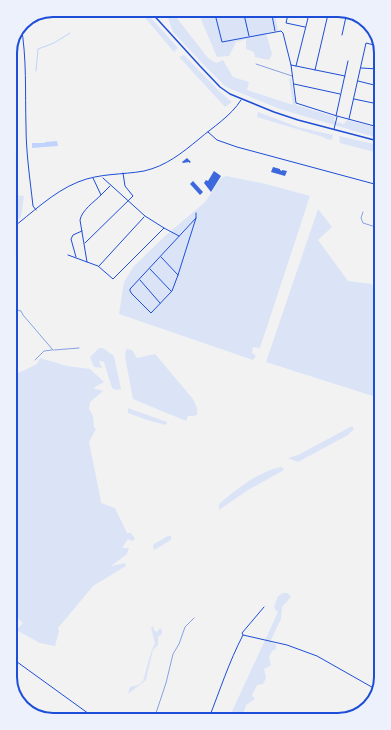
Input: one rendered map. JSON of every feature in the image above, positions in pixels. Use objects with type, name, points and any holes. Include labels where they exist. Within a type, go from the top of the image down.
[{"type":"main road","points":[[155,17],[220,87],[240,100],[298,120],[374,140]]},
{"type":"street","points":[[216,17],[221,41],[281,31],[283,33],[291,65],[296,103],[374,126]]},
{"type":"street","points":[[245,17],[249,37]]},
{"type":"street","points":[[273,17],[276,31]]},
{"type":"street","points":[[287,17],[286,23],[306,27]]},
{"type":"street","points":[[296,66],[308,17]]},
{"type":"street","points":[[314,70],[327,17]]},
{"type":"street","points":[[342,36],[346,18]]},
{"type":"street","points":[[22,35],[26,64],[26,128],[28,168],[33,206],[36,210]]},
{"type":"street","points":[[349,119],[366,43],[373,45]]},
{"type":"street","points":[[334,130],[348,61]]},
{"type":"street","points":[[291,65],[345,76]]},
{"type":"street","points":[[361,68],[374,69]]},
{"type":"street","points":[[358,81],[374,85]]},
{"type":"street","points":[[293,84],[341,94]]},
{"type":"street","points":[[353,98],[374,103]]},
{"type":"street","points":[[17,224],[67,187],[93,177],[158,167],[176,158],[208,132],[236,106],[240,100]]},
{"type":"street","points":[[208,132],[217,140],[245,149],[374,184]]},
{"type":"street","points":[[84,244],[133,196],[125,186],[123,173]]},
{"type":"street","points":[[93,177],[101,195]]},
{"type":"street","points":[[103,178],[144,216],[180,236]]},
{"type":"street","points":[[88,263],[80,220],[81,216],[111,185]]},
{"type":"street","points":[[196,213],[196,218],[172,291],[153,311],[150,312],[132,294],[130,289],[196,218]]},
{"type":"street","points":[[98,266],[144,216]]},
{"type":"street","points":[[68,255],[98,266],[113,279],[115,279],[164,228]]},
{"type":"street","points":[[76,257],[71,244],[71,239],[73,235],[82,231]]},
{"type":"street","points":[[160,257],[178,275]]},
{"type":"street","points":[[150,268],[172,291]]},
{"type":"street","points":[[139,280],[160,303]]},
{"type":"street","points":[[211,713],[223,684],[229,664],[243,635],[242,633],[244,628],[264,607]]},
{"type":"street","points":[[243,635],[287,644],[317,656],[372,687]]},
{"type":"street","points":[[17,662],[88,713]]},
{"type":"lane","points":[[256,64],[292,76]]},
{"type":"lane","points":[[362,212],[361,218],[363,223],[374,226]]},
{"type":"lane","points":[[17,310],[21,311],[53,350]]},
{"type":"lane","points":[[35,360],[44,351],[79,348]]},
{"type":"lane","points":[[156,713],[166,683],[173,654],[179,644],[185,627],[194,618]]},
{"type":"shaded area","points":[[144,17],[150,17],[178,48],[174,52]]},
{"type":"shaded area","points":[[168,17],[176,17],[208,58],[216,63],[223,60],[233,77],[249,82],[247,90],[293,105],[289,78],[291,79],[296,105],[335,117],[334,121],[344,124],[347,120],[374,127],[374,137],[280,109],[226,87],[173,32]]},
{"type":"shaded area","points":[[200,17],[275,17],[278,30],[266,33],[272,54],[269,60],[255,57],[254,52],[246,49],[246,39],[236,42],[229,56],[217,57]]},
{"type":"shaded area","points":[[184,55],[220,92],[232,102],[225,107],[179,57]]},
{"type":"shaded area","points":[[258,112],[298,127],[333,135],[332,140],[257,117]]},
{"type":"shaded area","points":[[339,136],[374,144],[374,152],[340,143]]},
{"type":"shaded area","points":[[226,176],[266,184],[310,196],[260,348],[253,347],[252,353],[256,356],[253,360],[119,314],[124,282],[134,266],[165,236],[205,202],[221,178]]},
{"type":"shaded area","points":[[17,195],[24,196],[21,217],[17,220]]},
{"type":"shaded area","points":[[318,209],[332,227],[318,240],[348,281],[372,284],[374,291],[374,396],[266,362]]},
{"type":"shaded area","points":[[99,348],[103,348],[114,356],[121,389],[116,390],[112,388],[104,362],[99,361],[102,368],[94,367],[90,357]]},
{"type":"shaded area","points":[[126,349],[132,350],[137,358],[155,354],[193,399],[197,408],[197,415],[188,416],[186,421],[133,399],[125,357]]},
{"type":"shaded area","points":[[40,358],[67,366],[90,369],[104,382],[93,388],[103,391],[90,402],[89,409],[93,416],[94,427],[96,429],[89,442],[101,503],[115,508],[127,533],[131,533],[135,539],[132,541],[128,539],[122,548],[129,548],[127,554],[111,566],[125,563],[126,566],[93,586],[58,628],[59,631],[55,646],[40,643],[17,631],[23,623],[17,618],[17,374],[37,364]]},
{"type":"shaded area","points":[[128,408],[167,422],[166,425],[128,413]]},
{"type":"shaded area","points":[[352,426],[354,429],[348,435],[298,462],[288,458],[298,455]]},
{"type":"shaded area","points":[[282,467],[284,470],[248,490],[219,510],[219,504],[249,481],[265,472]]},
{"type":"shaded area","points":[[168,536],[171,536],[171,540],[154,550],[154,544]]},
{"type":"shaded area","points":[[283,593],[288,593],[291,597],[282,607],[281,619],[270,642],[276,644],[276,649],[272,651],[269,657],[271,665],[264,669],[266,678],[263,684],[257,685],[252,695],[255,699],[246,705],[244,713],[231,713],[278,612],[274,608],[278,596]]},
{"type":"shaded area","points":[[153,626],[154,630],[157,632],[160,628],[162,630],[162,634],[158,637],[158,645],[153,650],[146,680],[128,694],[130,687],[138,685],[143,681],[155,643],[151,628]]},
{"type":"water","points":[[57,141],[58,146],[45,147],[45,142]]},
{"type":"water","points":[[32,143],[45,143],[45,147],[32,148]]},
{"type":"building","points":[[187,158],[191,162],[182,162]]},
{"type":"building","points":[[273,167],[282,171],[287,171],[285,176],[271,172]]},
{"type":"building","points":[[214,171],[221,176],[211,192],[204,183],[206,180],[208,181]]},
{"type":"building","points":[[193,181],[203,192],[200,195],[190,184]]},
{"type":"waterway","points":[[36,71],[38,49],[54,43],[70,33]]}]
